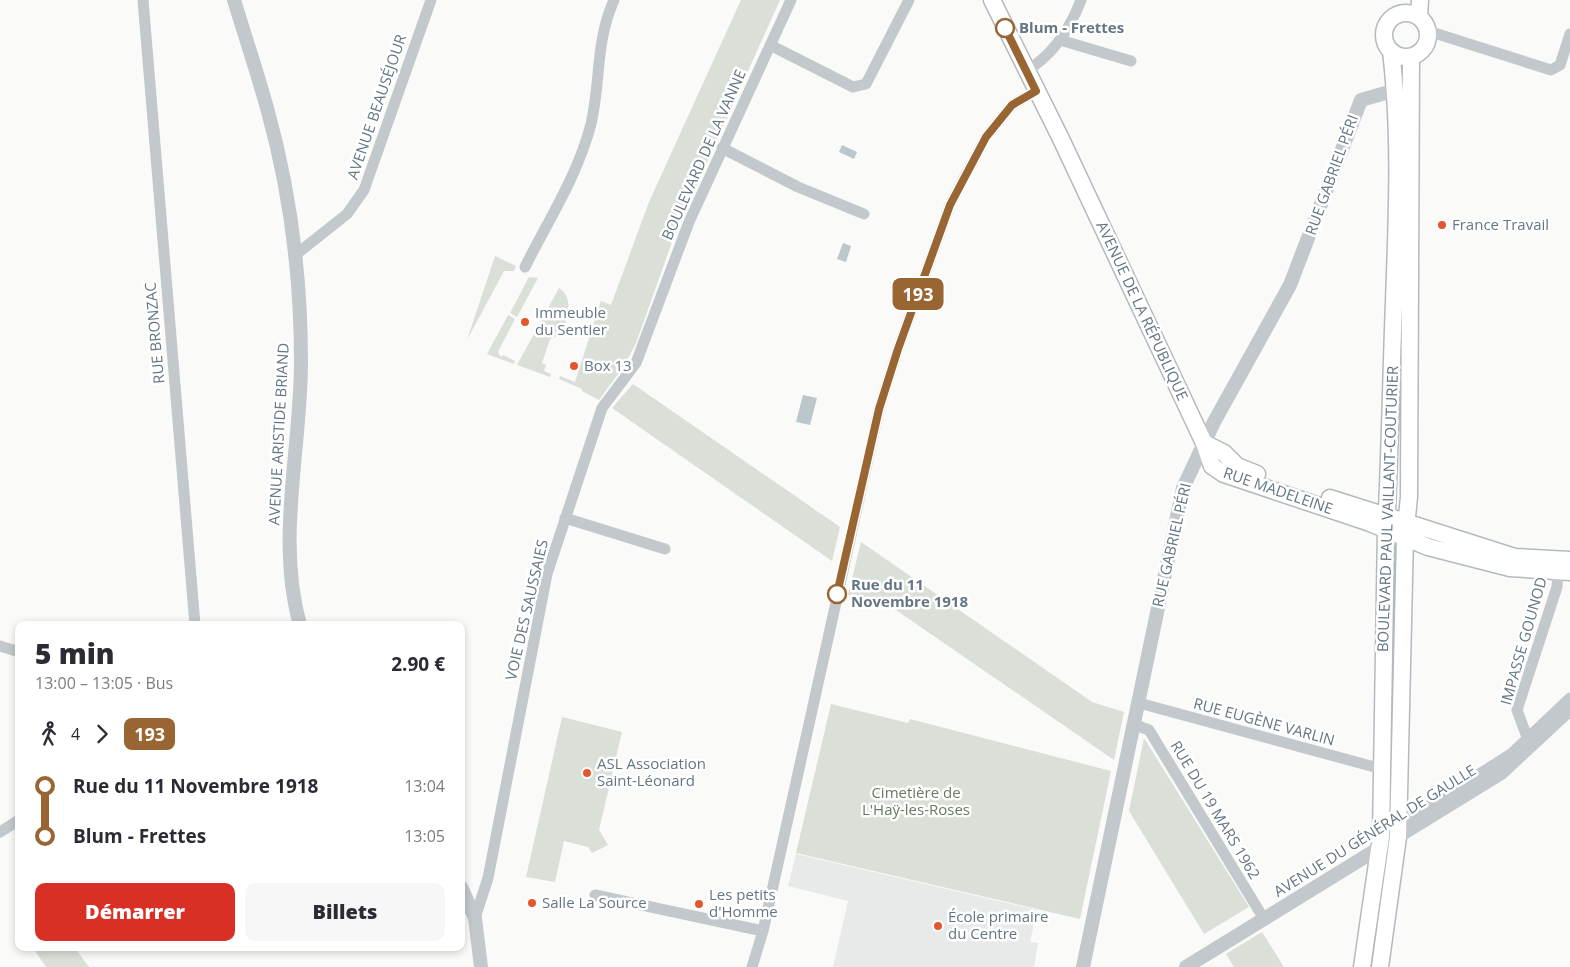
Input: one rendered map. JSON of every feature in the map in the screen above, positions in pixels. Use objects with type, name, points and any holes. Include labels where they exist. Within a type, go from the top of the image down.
[{"type":"main road","name":"AVENUE DE LA RÉPUBLIQUE","points":[[992,0],[1204,443]]},
{"type":"main road","points":[[1419,17],[1420,0]]},
{"type":"main road","points":[[1399,7],[1419,17],[1428,31],[1424,48],[1411,57],[1397,55],[1391,51],[1384,37],[1385,29],[1399,7]]},
{"type":"main road","name":"BOULEVARD PAUL VAILLANT-COUTURIER","points":[[1362,967],[1380,841],[1386,522],[1390,488],[1397,221],[1396,90],[1391,51]]},
{"type":"main road","name":"BOULEVARD PAUL VAILLANT-COUTURIER","points":[[1380,967],[1398,830],[1406,529],[1410,497],[1411,57]]},
{"type":"main road","name":"RUE MADELEINE","points":[[1204,443],[1212,466],[1224,474],[1358,518],[1386,522],[1406,529],[1428,547],[1510,568],[1566,568]]},
{"type":"street","name":"RUE BRONZAC","points":[[143,0],[195,621]]},
{"type":"street","name":"AVENUE ARISTIDE BRIAND","points":[[234,0],[272,129],[286,192],[294,256],[301,362],[289,558],[299,621]]},
{"type":"street","name":"AVENUE BEAUSÉJOUR","points":[[294,256],[347,214],[364,190],[430,0]]},
{"type":"street","points":[[525,267],[577,163],[591,124],[601,35],[614,0]]},
{"type":"street","name":"BOULEVARD DE LA VANNE","points":[[651,326],[689,222],[791,0]]},
{"type":"street","points":[[770,45],[853,87],[860,87],[866,84],[909,0]]},
{"type":"street","points":[[1026,71],[1047,56],[1060,40],[1073,22],[1081,0]]},
{"type":"street","points":[[1428,31],[1551,70],[1560,65],[1570,34]]},
{"type":"street","points":[[1060,40],[1131,61]]},
{"type":"street","name":"RUE GABRIEL PÉRI","points":[[1083,967],[1183,488],[1204,443],[1290,285],[1361,100],[1396,90]]},
{"type":"street","points":[[752,967],[763,931],[879,409],[944,223],[964,178],[986,137],[1012,105],[1036,91]]},
{"type":"street","points":[[722,148],[798,187],[864,214]]},
{"type":"street","name":"VOIE DES SAUSSAIES","points":[[475,918],[488,878],[547,574],[602,408],[636,363],[651,326]]},
{"type":"street","points":[[565,518],[665,549]]},
{"type":"street","name":"IMPASSE GOUNOD","points":[[1529,742],[1517,710],[1557,587],[1566,568]]},
{"type":"street","points":[[0,646],[15,651]]},
{"type":"street","name":"AVENUE DU GÉNÉRAL DE GAULLE","points":[[1186,967],[1264,919],[1380,841],[1501,773],[1570,698]]},
{"type":"street","name":"RUE EUGÈNE VARLIN","points":[[1139,703],[1382,769]]},
{"type":"street","name":"AVENUE DU GÉNÉRAL DE GAULLE","points":[[1529,742],[1570,709]]},
{"type":"street","name":"RUE DU 19 MARS 1962","points":[[1133,724],[1149,730],[1264,919]]},
{"type":"street","points":[[0,832],[15,823]]},
{"type":"street","points":[[595,895],[763,931]]},
{"type":"street","points":[[465,896],[475,918],[481,967]]},
{"type":"shaded area","points":[[842,145],[857,152],[854,159],[839,152]]},
{"type":"shaded area","points":[[843,243],[851,246],[846,262],[837,259]]},
{"type":"shaded area","points":[[803,395],[817,398],[810,425],[796,422]]},
{"type":"shaded area","name":"École primaire du Centre","points":[[796,854],[1037,910],[1030,942],[1038,943],[1034,967],[833,967],[848,901],[788,886]]},
{"type":"green space","points":[[741,0],[780,0],[676,231],[636,343],[626,363],[599,400],[582,391],[582,389],[559,379],[560,376],[575,382],[601,301],[611,305],[649,202]]},
{"type":"green space","points":[[495,256],[516,266],[514,271],[504,271],[467,340]]},
{"type":"green space","points":[[529,277],[538,278],[517,317],[510,313]]},
{"type":"green space","points":[[559,288],[567,297],[568,310],[561,335],[550,339],[542,363],[546,365],[544,371],[551,374],[550,377],[517,365]]},
{"type":"green space","points":[[508,315],[515,319],[498,352],[501,357],[503,355],[515,361],[514,364],[487,354]]},
{"type":"green space","points":[[633,384],[840,527],[832,561],[612,408]]},
{"type":"green space","points":[[861,542],[1092,702],[1124,712],[1114,760],[893,608],[848,595]]},
{"type":"green space","name":"Cimetière de L'Haÿ-les-Roses","points":[[831,704],[908,723],[910,719],[1111,771],[1080,919],[796,853]]},
{"type":"green space","points":[[562,717],[622,732],[599,830],[608,845],[592,853],[588,847],[564,841],[555,882],[526,877]]},
{"type":"green space","points":[[1144,738],[1249,907],[1204,934],[1129,811]]},
{"type":"green space","points":[[1262,932],[1284,967],[1234,967],[1226,954]]},
{"type":"green space","points":[[35,951],[77,951],[89,967],[46,967]]},
{"type":"bus line","name":"193","points":[[837,594],[879,409],[898,349],[950,205],[986,137],[1012,105],[1036,91],[1005,28]]},
{"type":"place","name":"Blum - Frettes","points":[[1005,28]]},
{"type":"place","name":"France Travail","points":[[1442,225]]},
{"type":"place","name":"Immeuble du Sentier","points":[[525,322]]},
{"type":"place","name":"Box 13","points":[[574,366]]},
{"type":"place","name":"Rue du 11 Novembre 1918","points":[[837,594]]},
{"type":"place","name":"ASL Association Saint-Léonard","points":[[587,773]]},
{"type":"place","name":"Salle La Source","points":[[532,903]]},
{"type":"place","name":"Les petits d'Homme","points":[[699,904]]},
{"type":"place","name":"École primaire du Centre","points":[[938,926]]}]
